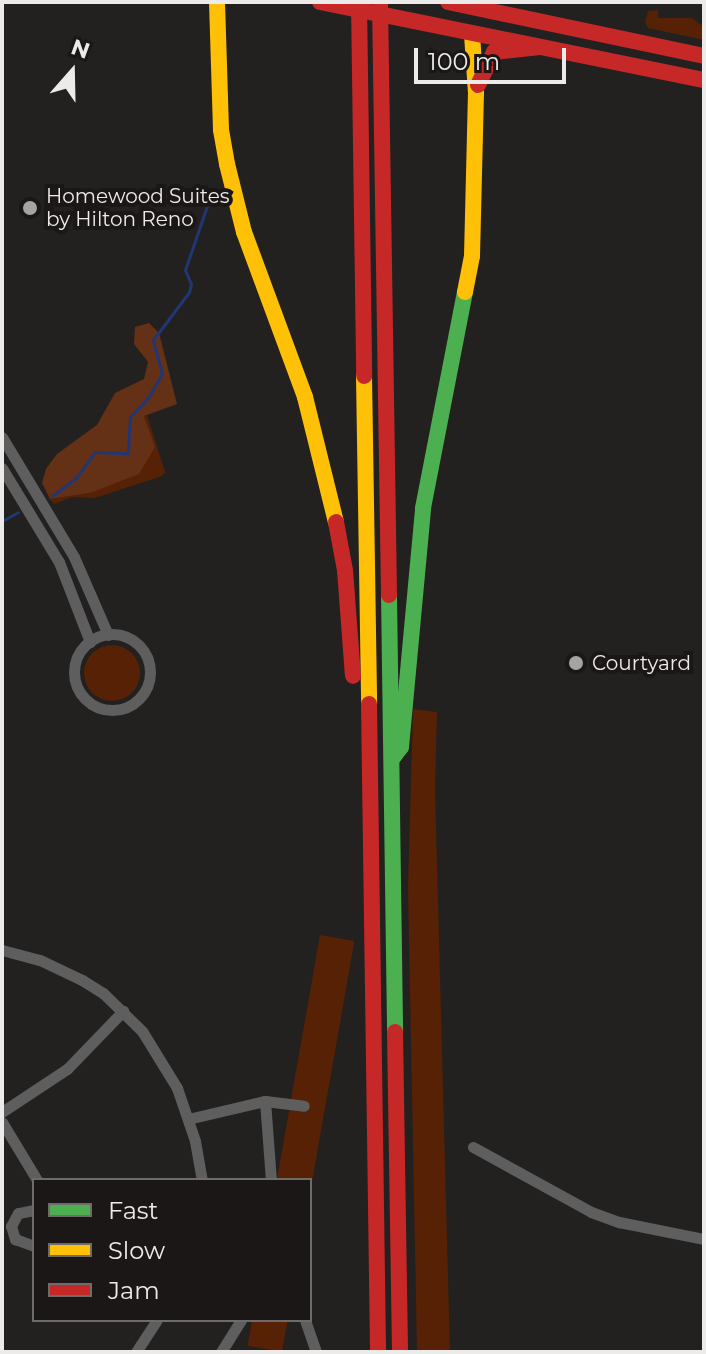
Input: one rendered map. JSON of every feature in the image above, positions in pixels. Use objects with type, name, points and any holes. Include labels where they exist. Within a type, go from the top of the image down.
[{"type":"main road","points":[[201,2],[216,35]]},
{"type":"main road","points":[[217,2],[221,130],[235,202],[305,397],[336,517],[346,584],[355,717],[368,762]]},
{"type":"main road","points":[[320,2],[704,80]]},
{"type":"main road","points":[[359,2],[378,1352]]},
{"type":"main road","points":[[380,2],[400,1352]]},
{"type":"main road","points":[[448,2],[704,56]]},
{"type":"main road","points":[[389,762],[401,747],[418,544],[472,256],[476,93],[472,5]]},
{"type":"main road","points":[[476,93],[486,64],[494,52],[540,47]]},
{"type":"street","points":[[2,437],[74,557],[108,635]]},
{"type":"street","points":[[2,468],[59,562],[90,642]]},
{"type":"street","points":[[108,635],[127,637],[139,646],[149,663],[147,687],[135,703],[125,708],[103,709],[81,694],[76,683],[76,661],[90,642],[108,635]]},
{"type":"street","points":[[2,950],[63,970],[103,993],[123,1011],[168,1070],[188,1119],[202,1178]]},
{"type":"street","points":[[2,1112],[67,1069],[123,1011]]},
{"type":"street","points":[[188,1119],[265,1101],[304,1106]]},
{"type":"street","points":[[265,1101],[271,1178]]},
{"type":"street","points":[[2,1122],[36,1178]]},
{"type":"street","points":[[473,1147],[591,1212],[619,1222],[704,1239]]},
{"type":"street","points":[[32,1210],[18,1213],[11,1226],[21,1244],[32,1246]]},
{"type":"street","points":[[136,1352],[156,1322]]},
{"type":"street","points":[[221,1352],[240,1322]]},
{"type":"street","points":[[306,1322],[316,1352]]},
{"type":"shaded area","points":[[658,10],[658,18],[692,18],[704,27],[704,40],[648,28],[645,22],[648,11]]},
{"type":"shaded area","points":[[149,323],[159,333],[177,404],[144,416],[155,447],[139,474],[90,493],[50,499],[42,483],[46,469],[57,454],[97,425],[115,393],[144,379],[148,362],[134,344],[135,327]]},
{"type":"shaded area","points":[[147,415],[165,472],[162,476],[95,498],[72,497],[54,504],[50,499],[90,493],[155,448],[144,416]]},
{"type":"shaded area","points":[[112,645],[132,653],[140,673],[132,693],[112,701],[92,693],[84,673],[92,653]]},
{"type":"shaded area","points":[[413,709],[437,712],[435,790],[450,1352],[417,1352],[408,888]]},
{"type":"shaded area","points":[[320,935],[354,941],[312,1182],[312,1178],[277,1178]]},
{"type":"shaded area","points":[[252,1322],[287,1322],[282,1352],[248,1346]]},
{"type":"waterway","points":[[52,496],[76,478],[95,452],[128,453],[130,417],[148,398],[162,374],[153,340],[189,292],[191,284],[185,270],[208,203]]},
{"type":"waterway","points":[[2,521],[18,512]]},
{"type":"traffic: fast","points":[[392,759],[401,747],[423,508],[465,292]]},
{"type":"traffic: fast","points":[[389,595],[395,1032]]},
{"type":"traffic: slow","points":[[217,2],[221,130],[227,164],[244,232],[305,397],[336,522]]},
{"type":"traffic: slow","points":[[465,292],[472,256],[476,93],[472,34]]},
{"type":"traffic: slow","points":[[364,376],[369,704]]},
{"type":"traffic: jam","points":[[320,2],[704,80]]},
{"type":"traffic: jam","points":[[359,2],[364,376]]},
{"type":"traffic: jam","points":[[380,2],[389,595]]},
{"type":"traffic: jam","points":[[448,2],[704,56]]},
{"type":"traffic: jam","points":[[478,85],[494,52],[540,47]]},
{"type":"traffic: jam","points":[[336,522],[345,570],[353,676]]},
{"type":"traffic: jam","points":[[369,704],[378,1352]]},
{"type":"traffic: jam","points":[[395,1032],[400,1352]]},
{"type":"place","name":"Homewood Suites by Hilton Reno","points":[[30,208]]},
{"type":"place","name":"Courtyard","points":[[576,663]]}]
